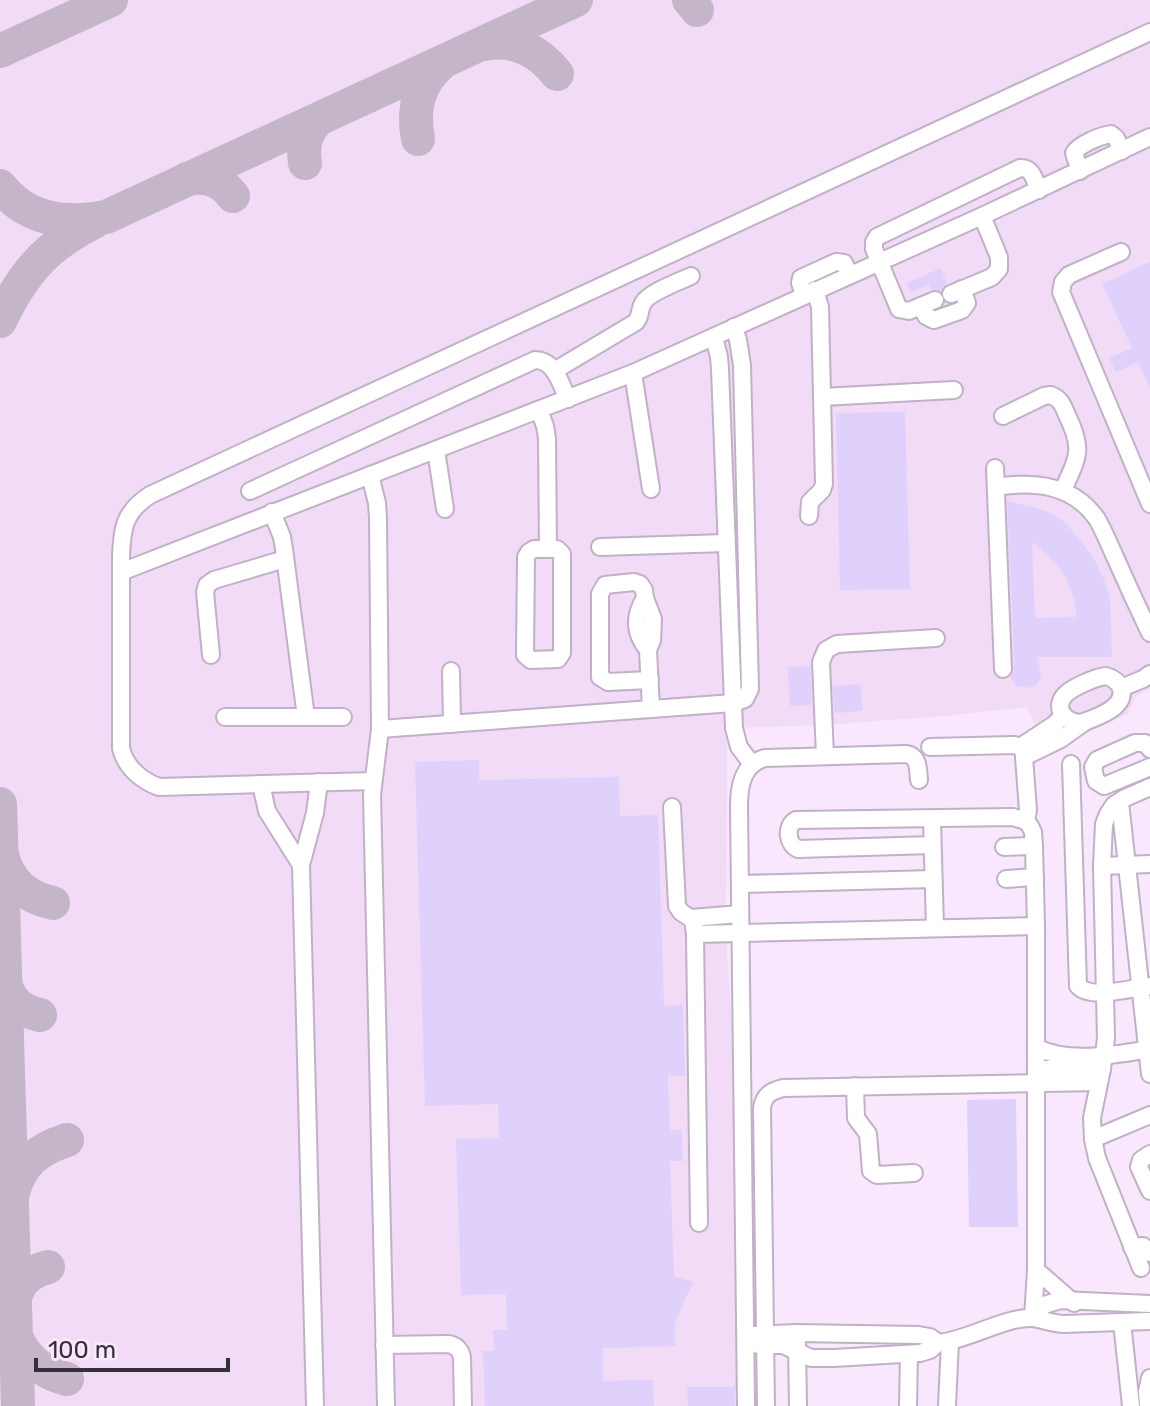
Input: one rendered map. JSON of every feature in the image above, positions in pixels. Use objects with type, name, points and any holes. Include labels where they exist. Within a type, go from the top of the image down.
[{"type":"street","points":[[373,781],[159,787],[143,779],[128,765],[121,748],[121,572],[123,530],[139,502],[1150,32]]},
{"type":"street","points":[[809,516],[810,502],[824,484],[820,307],[800,283],[801,278],[836,262],[844,263],[850,275],[1150,137]]},
{"type":"street","points":[[982,216],[999,257],[999,269],[992,277],[957,292],[967,303],[962,310],[934,320],[928,318],[928,303],[906,312],[899,309],[873,246],[880,235],[1020,168],[1029,169],[1039,190]]},
{"type":"street","points":[[1121,252],[1069,275],[1063,282],[1061,292],[1150,504]]},
{"type":"street","points":[[554,371],[636,322],[648,297],[691,276]]},
{"type":"street","points":[[121,572],[633,373],[810,293]]},
{"type":"street","points":[[380,729],[733,703],[745,699],[750,689],[742,365],[734,327]]},
{"type":"street","points":[[714,337],[720,369],[736,740],[752,764]]},
{"type":"street","points":[[250,491],[531,362],[543,360],[551,365],[568,399]]},
{"type":"street","points":[[633,373],[651,489]]},
{"type":"street","points":[[822,397],[954,390]]},
{"type":"street","points":[[1003,416],[1044,396],[1051,395],[1061,401],[1076,433],[1078,449],[1063,490]]},
{"type":"street","points":[[539,410],[547,438],[548,549]]},
{"type":"street","points":[[436,450],[445,509]]},
{"type":"street","points":[[995,468],[1003,669]]},
{"type":"street","points":[[370,475],[378,518],[380,729],[373,781],[386,1406]]},
{"type":"street","points":[[996,487],[1040,484],[1063,490],[1082,503],[1095,516],[1150,631]]},
{"type":"street","points":[[272,512],[282,537],[306,717]]},
{"type":"street","points":[[600,547],[726,543]]},
{"type":"street","points":[[548,549],[557,549],[562,554],[562,653],[558,659],[529,659],[525,655],[526,557],[531,550],[548,549]]},
{"type":"street","points":[[211,655],[207,585],[214,580],[285,559]]},
{"type":"street","points":[[650,680],[608,682],[602,679],[600,594],[608,584],[637,582],[643,586],[645,598],[636,625],[648,650],[650,680],[651,709]]},
{"type":"street","points":[[825,756],[821,662],[826,650],[837,644],[936,638]]},
{"type":"street","points":[[451,671],[452,724]]},
{"type":"street","points":[[1121,688],[1150,674]]},
{"type":"street","points":[[1022,752],[1061,739],[1086,721],[1116,706],[1121,697],[1121,688],[1111,677],[1096,677],[1063,696],[1060,706],[1066,719],[1076,723],[1086,721]]},
{"type":"street","points":[[1022,752],[1063,715]]},
{"type":"street","points":[[225,717],[343,717]]},
{"type":"street","points":[[1150,749],[1145,743],[1135,743],[1097,760],[1093,767],[1096,781],[1104,786],[1150,767]]},
{"type":"street","points":[[930,747],[1014,745],[1022,752],[1028,810],[1026,821]]},
{"type":"street","points":[[746,1406],[739,797],[743,778],[752,764],[765,758],[910,754],[916,759],[919,780]]},
{"type":"street","points":[[1071,764],[1078,986],[1084,991],[1106,992],[1145,986]]},
{"type":"street","points":[[315,1406],[301,865],[315,813],[319,782]]},
{"type":"street","points":[[261,784],[267,811],[301,865]]},
{"type":"street","points":[[1141,1268],[1097,1158],[1093,1139],[1093,1107],[1106,1038],[1104,824],[1114,805],[1150,787]]},
{"type":"street","points":[[1120,802],[1127,865],[1142,926],[1150,1074]]},
{"type":"street","points":[[672,807],[677,906],[693,926],[699,1223]]},
{"type":"street","points":[[932,845],[798,849],[790,842],[790,825],[796,820],[1013,817],[1026,821],[1033,832],[1036,926],[1036,1270],[1033,1318]]},
{"type":"street","points":[[932,819],[935,928]]},
{"type":"street","points":[[1004,847],[1034,846]]},
{"type":"street","points":[[1102,866],[1150,864]]},
{"type":"street","points":[[1006,879],[1035,877]]},
{"type":"street","points":[[740,884],[933,879]]},
{"type":"street","points":[[693,926],[740,914]]},
{"type":"street","points":[[693,926],[740,933],[1036,926]]},
{"type":"street","points":[[1036,1047],[1102,1069]]},
{"type":"street","points":[[766,1406],[763,1102],[769,1093],[783,1088],[1036,1076],[1102,1069],[1149,1049]]},
{"type":"street","points":[[855,1086],[856,1118],[868,1134],[871,1171],[877,1175],[914,1173]]},
{"type":"street","points":[[1093,1139],[1150,1115]]},
{"type":"street","points":[[1150,1154],[1141,1160],[1139,1167],[1150,1191]]},
{"type":"street","points":[[1132,1247],[1143,1246],[1150,1253]]},
{"type":"street","points":[[1036,1270],[1071,1300],[1082,1323]]},
{"type":"street","points":[[1033,1318],[1044,1305],[1061,1300],[1150,1304]]},
{"type":"street","points":[[765,1340],[811,1358],[834,1358],[930,1350],[944,1342],[1033,1318],[1051,1323],[1150,1321]]},
{"type":"street","points":[[1122,1322],[1131,1406]]},
{"type":"street","points":[[745,1340],[765,1340],[796,1333],[919,1335],[944,1342]]},
{"type":"street","points":[[796,1333],[798,1406]]},
{"type":"street","points":[[944,1342],[947,1406]]},
{"type":"street","points":[[384,1345],[448,1344],[456,1347],[462,1358],[463,1406]]},
{"type":"street","points":[[765,1374],[782,1357],[797,1352]]},
{"type":"street","points":[[908,1406],[909,1354]]},
{"type":"street","points":[[1148,1406],[1150,1378]]},
{"type":"shaded area","points":[[0,0],[1150,0],[1150,689],[1136,696],[1128,714],[1046,752],[1027,707],[823,725],[727,728],[726,933],[733,1046],[738,1406],[0,1406]]},
{"type":"building","points":[[1150,262],[1150,387],[1138,362],[1116,372],[1109,358],[1132,348],[1102,284]]},
{"type":"building","points":[[941,268],[947,284],[941,291],[931,290],[929,285],[911,292],[907,283]]},
{"type":"building","points":[[905,412],[910,589],[840,590],[836,413]]},
{"type":"building","points":[[1007,501],[1046,511],[1065,522],[1092,555],[1110,599],[1112,657],[1037,657],[1040,678],[1037,684],[1028,688],[1017,686],[1010,677],[1014,657]],"holes":[[[1032,542],[1056,563],[1075,601],[1076,617],[1035,618]]]},
{"type":"building","points":[[810,666],[812,705],[790,706],[788,667]]},
{"type":"building","points":[[860,684],[863,711],[834,713],[833,686]]},
{"type":"building","points":[[479,760],[479,780],[619,777],[620,816],[658,815],[664,1006],[683,1005],[685,1076],[668,1076],[670,1130],[682,1130],[683,1161],[670,1161],[674,1276],[693,1282],[675,1322],[675,1346],[603,1348],[603,1381],[653,1380],[654,1406],[485,1406],[483,1351],[494,1351],[493,1330],[507,1330],[506,1294],[461,1295],[456,1139],[499,1138],[498,1104],[425,1106],[415,762]]},
{"type":"building","points":[[1016,1099],[1018,1227],[969,1227],[967,1100]]},
{"type":"building","points":[[687,1387],[735,1387],[735,1406],[688,1406]]},
{"type":"taxiway","points":[[0,51],[111,0]]},
{"type":"taxiway","points":[[0,186],[22,206],[48,217],[62,220],[106,217],[576,0]]},
{"type":"taxiway","points":[[689,0],[697,10]]},
{"type":"taxiway","points":[[484,44],[506,43],[525,48],[557,74]]},
{"type":"taxiway","points":[[418,139],[416,117],[419,97],[434,70],[442,63]]},
{"type":"taxiway","points":[[305,163],[306,139],[318,120]]},
{"type":"taxiway","points":[[187,179],[213,180],[233,196]]},
{"type":"taxiway","points":[[0,321],[38,262],[62,241],[94,222]]},
{"type":"taxiway","points":[[0,804],[18,1406]]},
{"type":"taxiway","points":[[2,855],[9,873],[20,887],[35,897],[53,903]]},
{"type":"taxiway","points":[[5,983],[17,1004],[40,1015]]},
{"type":"taxiway","points":[[12,1196],[20,1175],[31,1160],[46,1148],[67,1140]]},
{"type":"taxiway","points":[[14,1302],[25,1279],[48,1267]]},
{"type":"taxiway","points":[[15,1334],[35,1363],[49,1373],[67,1379]]}]
